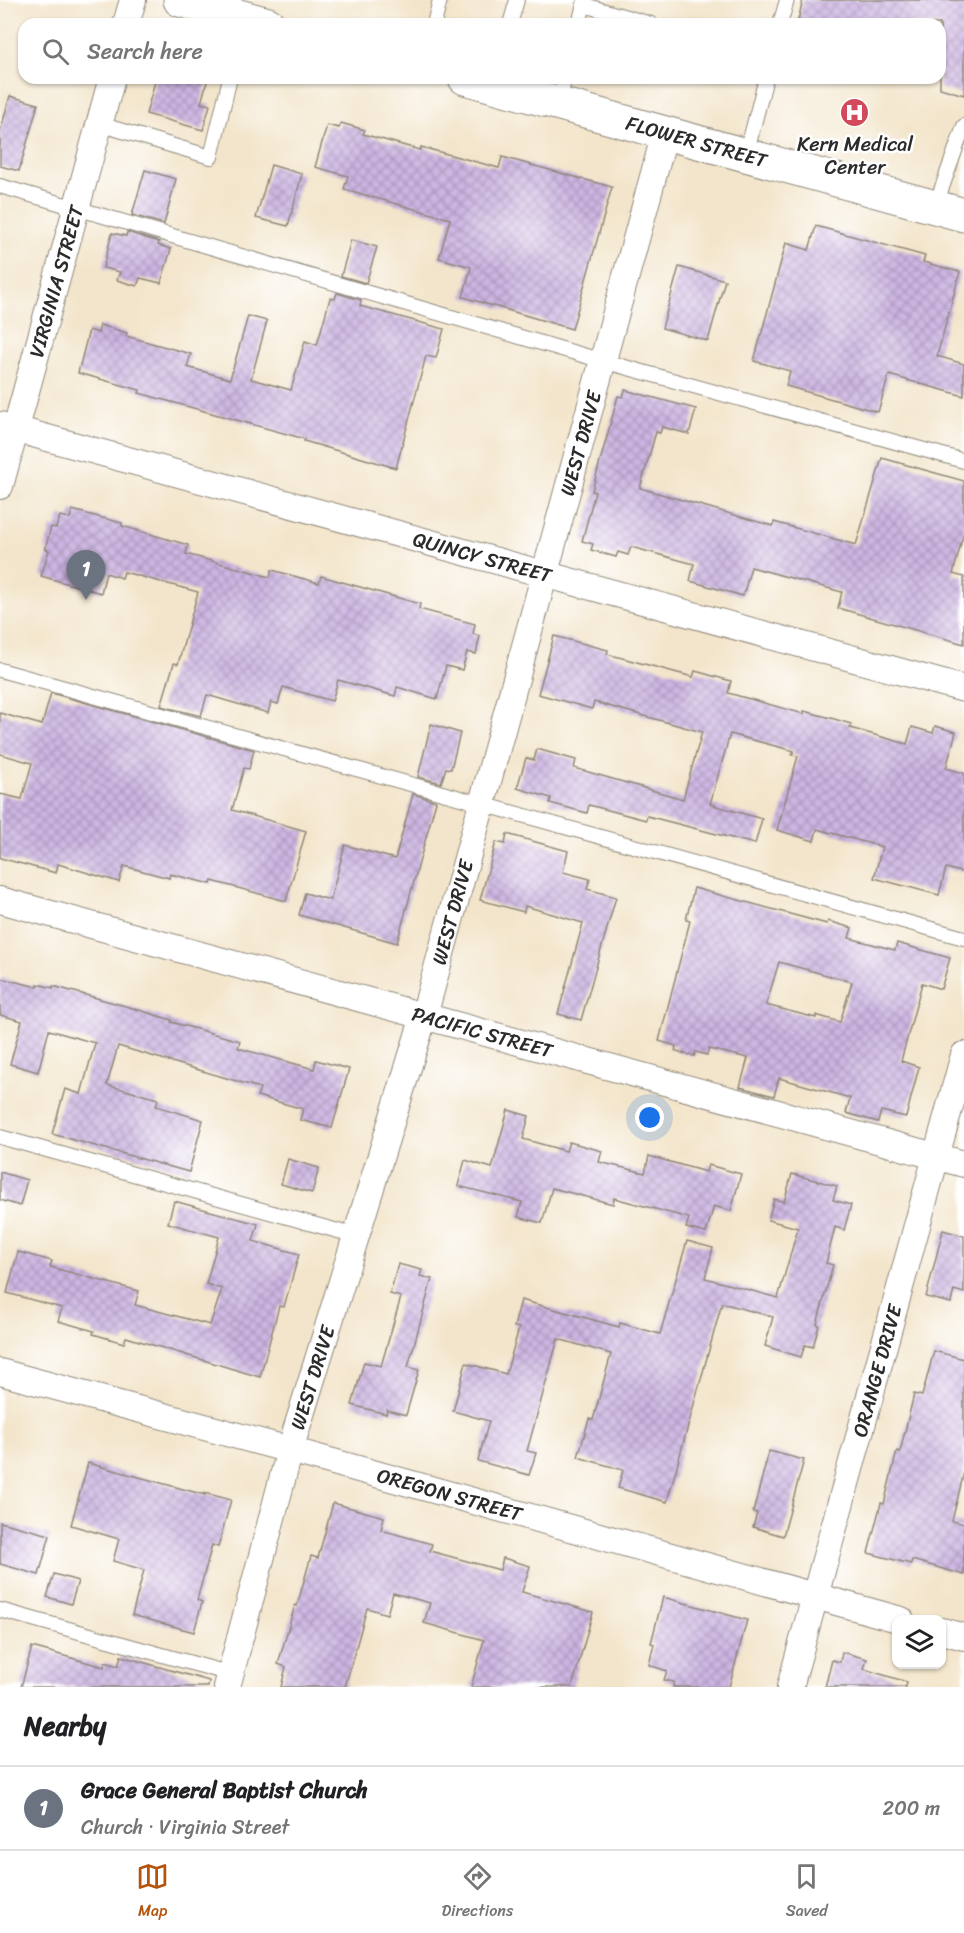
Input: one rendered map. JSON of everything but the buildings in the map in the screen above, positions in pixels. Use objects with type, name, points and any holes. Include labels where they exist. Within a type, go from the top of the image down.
[{"type":"street","points":[[128,18],[133,0]]},
{"type":"street","points":[[180,0],[239,18]]},
{"type":"street","name":"VIRGINIA STREET","points":[[0,486],[8,427],[76,207],[110,84]]},
{"type":"street","name":"FLOWER STREET","points":[[511,84],[561,91],[665,133],[950,211]]},
{"type":"street","name":"WEST DRIVE","points":[[229,1680],[290,1450],[424,1016],[665,133]]},
{"type":"street","name":"QUINCY STREET","points":[[8,427],[964,690]]},
{"type":"street","name":"PACIFIC STREET","points":[[0,900],[964,1164]]},
{"type":"street","name":"ORANGE DRIVE","points":[[790,1687],[964,1055]]},
{"type":"street","name":"OREGON STREET","points":[[0,1372],[290,1450],[892,1618]]},
{"type":"street","points":[[946,1632],[964,1637]]},
{"type":"lane","points":[[436,18],[440,0]]},
{"type":"lane","points":[[512,18],[517,0]]},
{"type":"lane","points":[[782,18],[787,0]]},
{"type":"lane","points":[[580,18],[584,3],[632,18]]},
{"type":"lane","points":[[99,123],[211,157],[229,84]]},
{"type":"lane","points":[[746,155],[764,84]]},
{"type":"lane","points":[[950,211],[964,126]]},
{"type":"lane","points":[[0,186],[603,361],[964,461]]},
{"type":"lane","points":[[0,670],[964,938]]},
{"type":"lane","points":[[0,1137],[356,1236]]},
{"type":"lane","points":[[0,1610],[229,1680]]},
{"type":"place","name":"Kern Medical Center","points":[[855,113]]},
{"type":"place","name":"Grace General Baptist Church","points":[[86,600]]}]
